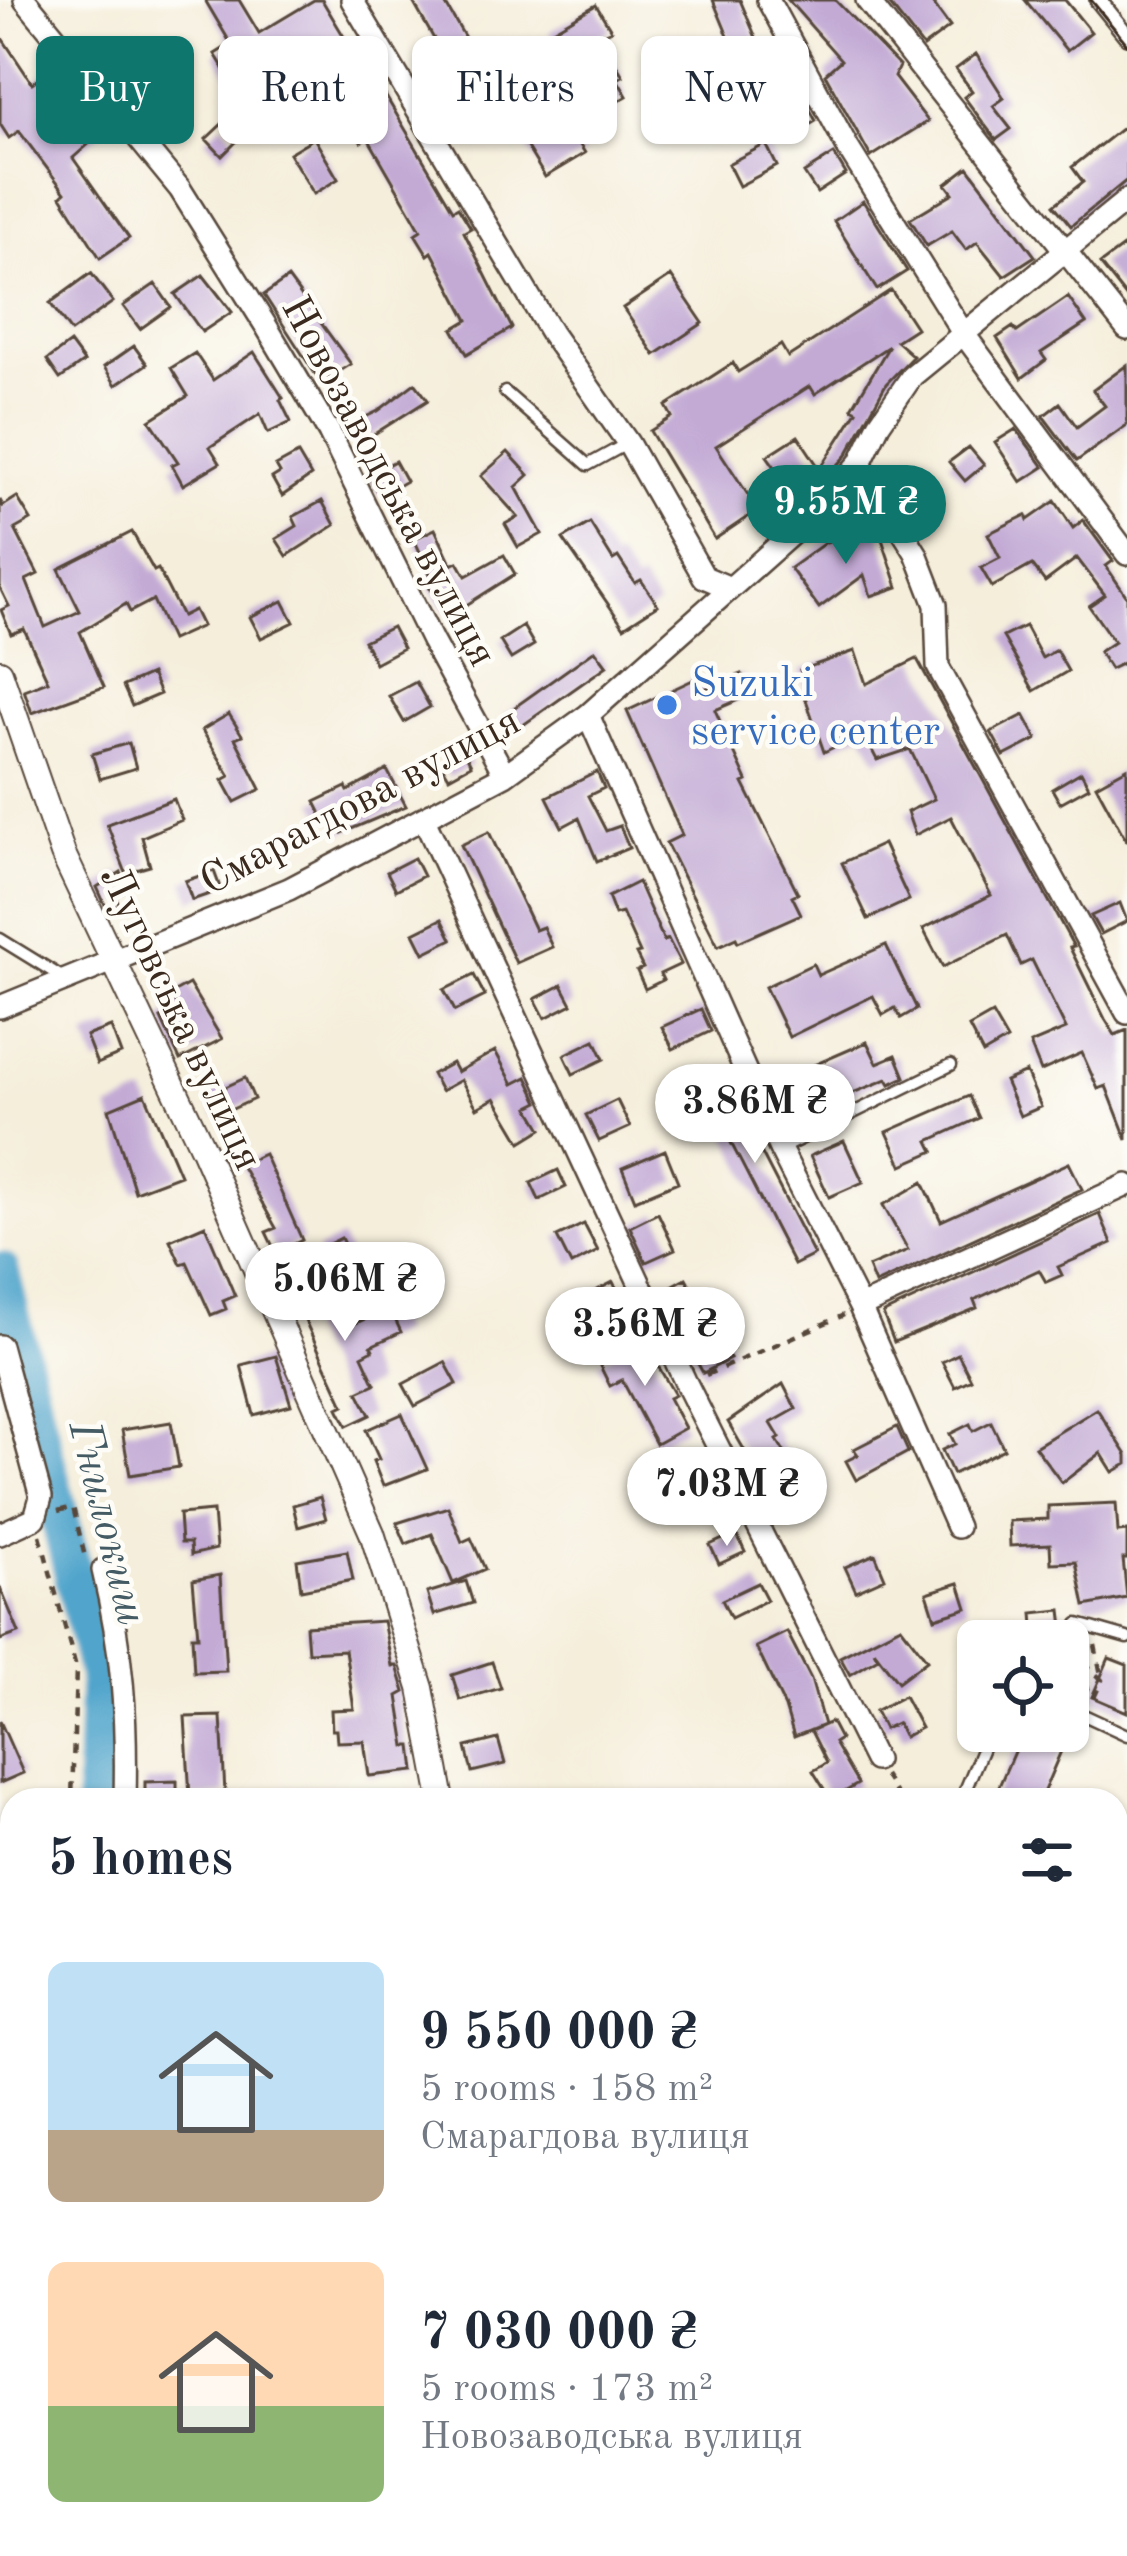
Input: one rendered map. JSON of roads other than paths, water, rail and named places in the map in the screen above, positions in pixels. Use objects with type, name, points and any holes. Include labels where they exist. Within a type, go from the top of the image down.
[{"type":"street","name":"Новозаводська вулиця","points":[[25,0],[180,190],[266,326],[329,432],[432,641],[505,775]]},
{"type":"street","points":[[352,0],[551,333],[628,443],[704,577],[730,588]]},
{"type":"street","points":[[768,0],[848,148],[963,333],[1127,554]]},
{"type":"street","points":[[867,0],[1127,329]]},
{"type":"street","points":[[1098,0],[1127,36]]},
{"type":"street","name":"Смарагдова вулиця","points":[[0,1007],[290,889],[505,775],[588,715],[815,513],[860,463],[879,424],[912,376],[1127,200]]},
{"type":"street","points":[[860,463],[923,571],[936,605],[938,667],[1127,1013]]},
{"type":"street","name":"Луговська вулиця","points":[[0,672],[63,854],[116,960],[372,1533],[422,1688],[440,1788]]},
{"type":"street","points":[[588,715],[780,1149],[860,1307],[957,1527]]},
{"type":"street","points":[[424,819],[687,1384],[875,1760]]},
{"type":"street","points":[[860,1307],[1127,1184]]},
{"type":"street","points":[[0,1346],[40,1487],[35,1518],[0,1534]]},
{"type":"street","points":[[103,1570],[116,1623],[127,1712],[124,1788]]},
{"type":"lane","points":[[505,392],[588,465],[628,443]]},
{"type":"lane","points":[[0,939],[65,979]]},
{"type":"lane","points":[[780,1149],[951,1065]]},
{"type":"lane","points":[[1089,1627],[1127,1638]]},
{"type":"lane","points":[[1089,1717],[1127,1736]]},
{"type":"lane","points":[[966,1788],[981,1752]]},
{"type":"waterway","name":"Гнилокиш","points":[[0,1271],[99,1680],[95,1788]]},
{"type":"tram line","points":[[1091,0],[1127,44]]},
{"type":"place","name":"Suzuki service center","points":[[667,705]]}]
